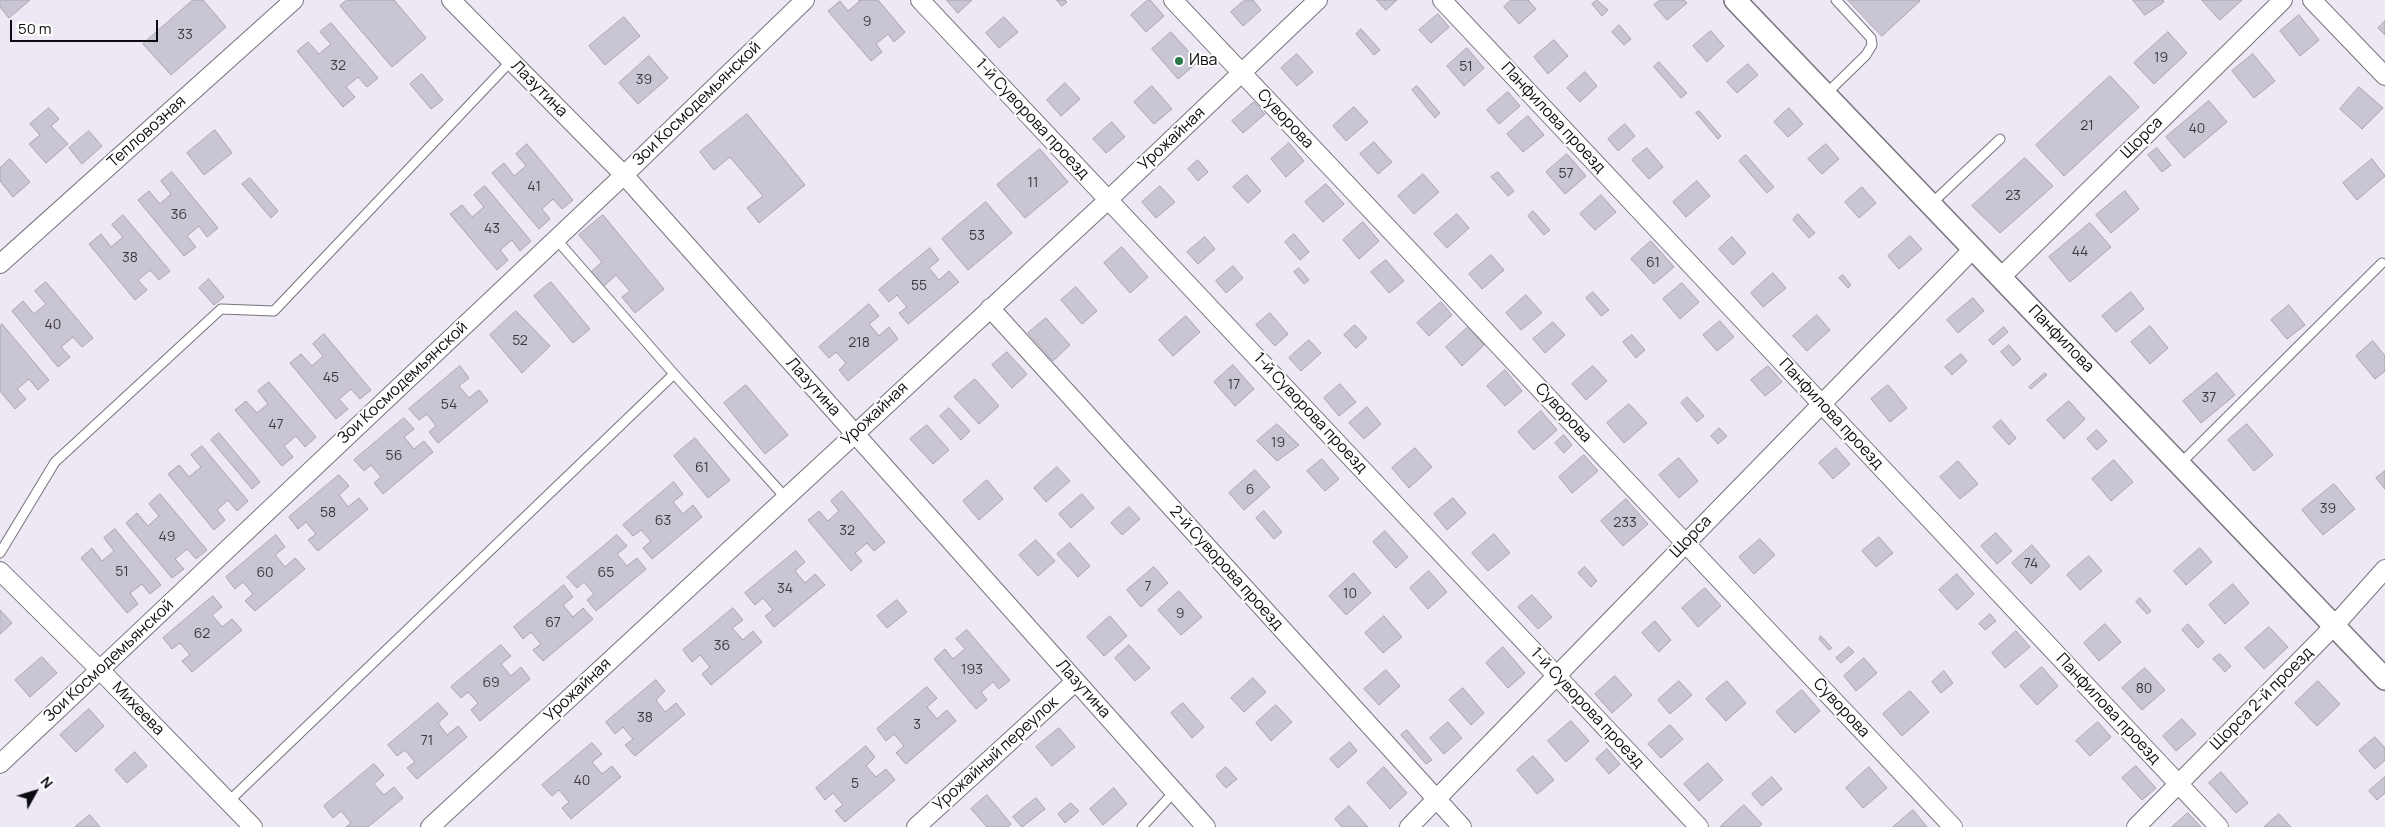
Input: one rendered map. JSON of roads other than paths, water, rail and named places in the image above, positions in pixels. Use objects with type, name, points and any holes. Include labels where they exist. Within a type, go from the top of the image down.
[{"type":"street","name":"Тепловозная","points":[[0,264],[294,0]]},
{"type":"street","name":"Лазутина","points":[[451,0],[624,174],[1206,827]]},
{"type":"street","name":"Зои Космодемьянской","points":[[0,764],[556,239],[805,0]]},
{"type":"street","name":"1-й Суворова проезд","points":[[920,0],[1699,827]]},
{"type":"street","name":"Суворова","points":[[1173,0],[1953,827]]},
{"type":"street","name":"Урожайная","points":[[430,827],[1108,200],[1318,0]]},
{"type":"street","name":"Панфилова проезд","points":[[1442,0],[2219,827]]},
{"type":"street","name":"Панфилова","points":[[1735,0],[2385,679]]},
{"type":"street","name":"Щорса","points":[[2001,277],[2282,0]]},
{"type":"street","points":[[2312,0],[2385,76]]},
{"type":"street","name":"Щорса","points":[[1409,827],[1974,248]]},
{"type":"street","name":"2-й Суворова проезд","points":[[990,308],[1462,827]]},
{"type":"street","name":"Щорса 2-й проезд","points":[[2136,827],[2334,626],[2385,568]]},
{"type":"street","name":"Михеева","points":[[0,571],[100,670],[253,827]]},
{"type":"street","name":"Урожайный переулок","points":[[916,827],[1076,681]]},
{"type":"lane","points":[[1826,94],[1866,55],[1872,45],[1871,38],[1836,0]]},
{"type":"lane","points":[[0,553],[55,462],[221,310],[274,311],[510,61]]},
{"type":"lane","points":[[1931,204],[2000,140]]},
{"type":"lane","points":[[556,239],[674,374],[786,497]]},
{"type":"lane","points":[[2180,465],[2382,263]]},
{"type":"lane","points":[[228,802],[674,374]]},
{"type":"lane","points":[[1142,827],[1174,792]]},
{"type":"place","name":"Ива","points":[[1179,61]]}]
